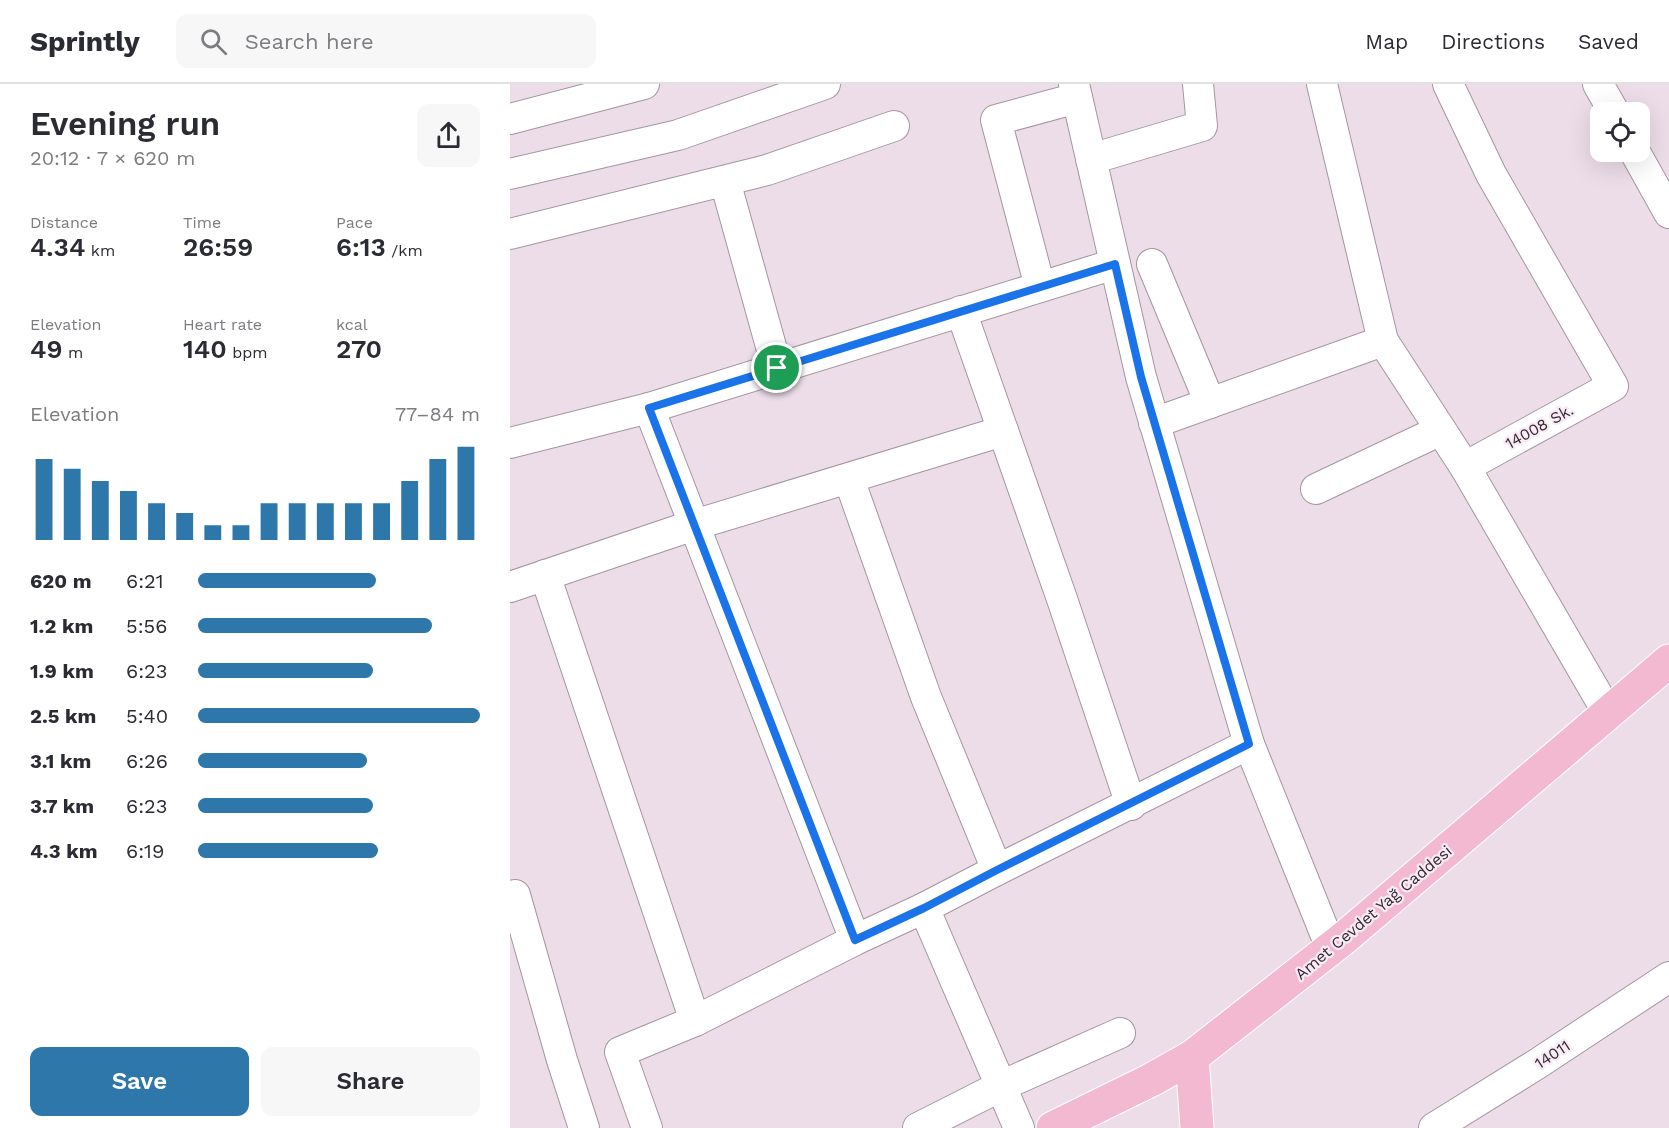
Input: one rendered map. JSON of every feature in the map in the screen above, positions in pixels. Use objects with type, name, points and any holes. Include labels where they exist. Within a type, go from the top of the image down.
[{"type":"main road","name":"Amet Cevdet Yağ Caddesi","points":[[1073,1124],[1192,1057],[1331,948],[1669,661]]},
{"type":"main road","points":[[1192,1057],[1197,1128]]},
{"type":"street","points":[[510,119],[644,84]]},
{"type":"street","points":[[510,174],[678,135],[825,84]]},
{"type":"street","points":[[1091,159],[1202,126],[1198,84]]},
{"type":"street","points":[[1322,84],[1383,341],[1466,467],[1608,713]]},
{"type":"street","name":"14008 Sk.","points":[[1448,84],[1491,174],[1613,386],[1466,467]]},
{"type":"street","points":[[1598,84],[1608,102]]},
{"type":"street","points":[[1040,287],[996,120],[1076,91],[1141,377],[1249,744],[1331,948]]},
{"type":"street","points":[[510,234],[767,170],[894,126]]},
{"type":"street","points":[[1641,162],[1669,213]]},
{"type":"street","points":[[725,180],[777,368]]},
{"type":"street","points":[[510,443],[649,408],[1115,264]]},
{"type":"street","points":[[1152,264],[1210,403]]},
{"type":"street","points":[[961,311],[1131,805]]},
{"type":"street","points":[[1154,423],[1383,341]]},
{"type":"street","points":[[649,408],[855,940]]},
{"type":"street","points":[[1316,489],[1442,430]]},
{"type":"street","points":[[510,587],[694,525],[1003,431]]},
{"type":"street","points":[[849,479],[926,697],[997,870]]},
{"type":"street","points":[[545,575],[695,1021]]},
{"type":"street","points":[[647,1128],[620,1052],[695,1021],[1249,744]]},
{"type":"street","points":[[510,897],[516,895],[562,1060],[584,1128]]},
{"type":"street","points":[[924,908],[1019,1128]]},
{"type":"street","name":"14011","points":[[1434,1128],[1537,1064],[1669,977]]},
{"type":"street","points":[[918,1128],[1001,1086],[1120,1034]]},
{"type":"route","points":[[1115,264],[1141,377],[1249,744],[924,908],[855,940],[649,408],[777,368],[1115,264]]}]
